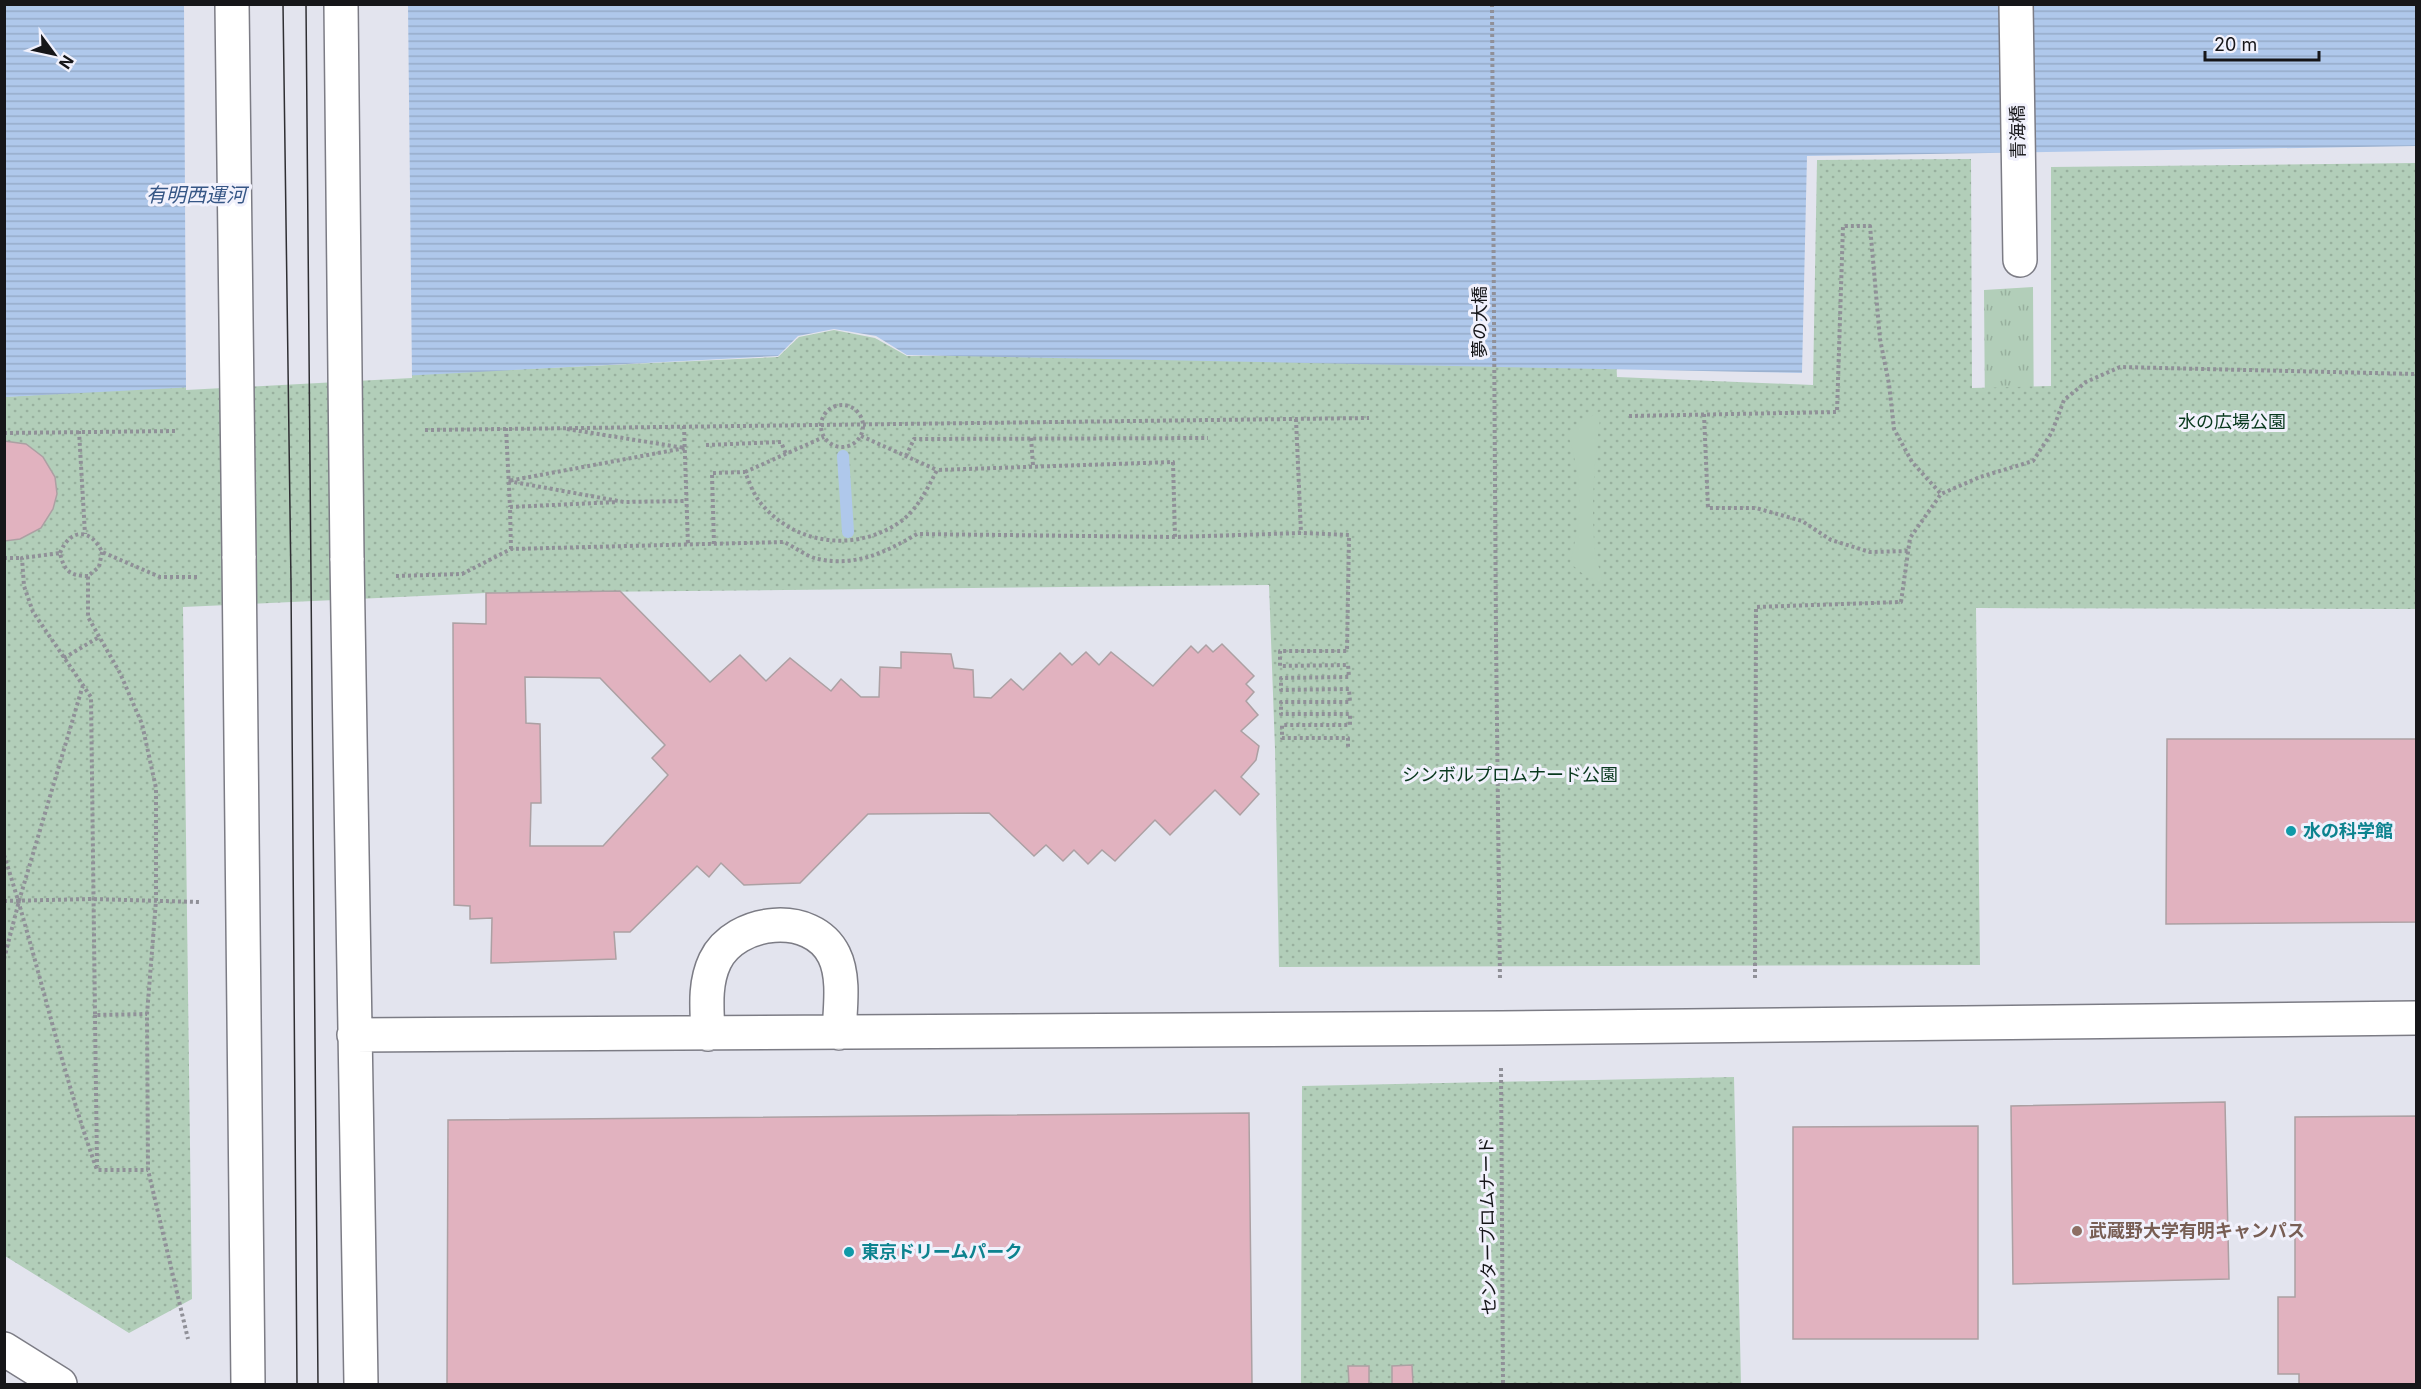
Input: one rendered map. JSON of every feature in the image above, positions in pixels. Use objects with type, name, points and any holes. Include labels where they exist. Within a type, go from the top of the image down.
[{"type":"street","points":[[232,4],[248,1384]]},
{"type":"street","points":[[341,4],[360,1384]]},
{"type":"street","name":"青海橋","points":[[2016,4],[2020,261]]},
{"type":"street","points":[[708,1034],[706,991],[715,961],[726,945],[739,935],[758,927],[779,924],[803,929],[821,939],[834,953],[839,977],[839,1033]]},
{"type":"street","points":[[354,1035],[839,1033],[2416,1018]]},
{"type":"street","points":[[4,1349],[60,1384]]},
{"type":"path","name":"夢の大橋","points":[[1492,4],[1500,980]]},
{"type":"path","points":[[1629,416],[1837,412],[1843,225],[1870,226],[1880,339],[1889,384],[1894,429],[1912,462],[1941,494]]},
{"type":"path","points":[[1755,978],[1756,607],[1901,602],[1910,538],[1941,494],[1980,477],[2033,461],[2052,432],[2064,400],[2086,382],[2120,367],[2416,374]]},
{"type":"path","points":[[842,405],[855,409],[863,424],[861,436],[853,445],[840,448],[828,442],[821,425],[828,410],[842,405]]},
{"type":"path","points":[[1704,414],[1708,508],[1756,508],[1802,521],[1831,540],[1870,552],[1908,551]]},
{"type":"path","points":[[425,430],[1369,418]]},
{"type":"path","points":[[1296,419],[1301,533]]},
{"type":"path","points":[[684,426],[688,544]]},
{"type":"path","points":[[556,427],[685,448]]},
{"type":"path","points":[[506,428],[511,549]]},
{"type":"path","points":[[79,431],[85,534]]},
{"type":"path","points":[[4,433],[177,431]]},
{"type":"path","points":[[861,436],[937,470],[1173,462],[1175,537]]},
{"type":"path","points":[[714,544],[712,473],[745,472],[824,437]]},
{"type":"path","points":[[1031,438],[1033,465]]},
{"type":"path","points":[[906,456],[914,439],[1208,438]]},
{"type":"path","points":[[706,445],[781,442],[786,454]]},
{"type":"path","points":[[508,481],[685,448]]},
{"type":"path","points":[[745,472],[759,501],[782,523],[810,538],[841,542],[873,536],[901,521],[923,498],[937,470]]},
{"type":"path","points":[[508,481],[624,502]]},
{"type":"path","points":[[510,507],[686,501]]},
{"type":"path","points":[[396,576],[462,574],[511,549],[784,542],[817,559],[856,561],[886,552],[917,534],[1175,537],[1301,533],[1349,535],[1347,651],[1280,651],[1280,666],[1348,666],[1349,678],[1281,678],[1281,690],[1349,690],[1350,702],[1281,702],[1281,714],[1350,714],[1350,725],[1282,725],[1282,738],[1348,738],[1348,749]]},
{"type":"path","points":[[85,534],[97,541],[102,552],[99,567],[88,576],[74,576],[63,567],[60,553],[71,536],[85,534]]},
{"type":"path","points":[[102,552],[160,577],[197,577]]},
{"type":"path","points":[[4,558],[60,553]]},
{"type":"path","points":[[22,558],[28,601],[33,612],[91,697],[97,1170]]},
{"type":"path","points":[[88,576],[88,617],[120,673],[142,724],[153,769],[157,805],[156,901],[147,1014],[148,1170],[188,1339]]},
{"type":"path","points":[[64,658],[99,637]]},
{"type":"path","points":[[4,958],[83,685]]},
{"type":"path","points":[[4,855],[19,901],[74,1107],[97,1170]]},
{"type":"path","points":[[4,901],[93,899],[199,902]]},
{"type":"path","points":[[95,1015],[147,1014]]},
{"type":"path","name":"センタープロムナード","points":[[1501,1068],[1503,1384]]},
{"type":"path","points":[[97,1170],[148,1170]]},
{"type":"green space","name":"水の広場公園","points":[[1603,103],[1617,377],[1813,385],[1817,160],[1971,159],[1972,388],[2051,386],[2051,167],[2416,163],[2416,609],[1976,608],[1980,965],[1279,967],[1269,585],[486,593],[183,607],[192,1299],[129,1333],[5,1256],[4,397],[182,385],[778,357],[799,337],[834,330],[875,338],[907,356],[1378,354]]},
{"type":"green space","points":[[2033,287],[2034,443],[1962,473],[1963,419],[1985,418],[1984,290]]},
{"type":"green space","points":[[1601,411],[1595,460],[1593,526],[1596,558],[1603,584],[1583,574],[1570,563],[1580,498],[1568,434],[1579,423]]},
{"type":"green space","points":[[1734,1077],[1741,1384],[1301,1384],[1302,1086]]},
{"type":"water","name":"有明西運河","points":[[5,5],[2416,5],[2416,146],[1807,156],[1802,373],[907,355],[876,336],[834,329],[798,336],[778,356],[5,397]]},
{"type":"pier","points":[[184,5],[408,5],[412,378],[186,390]]},
{"type":"building","points":[[4,441],[26,444],[43,457],[55,477],[57,494],[53,509],[41,528],[20,539],[5,541]]},
{"type":"building","points":[[620,591],[710,682],[740,655],[766,681],[790,658],[831,691],[841,679],[861,697],[879,697],[880,667],[901,668],[901,652],[951,654],[954,668],[973,670],[974,697],[991,698],[1011,679],[1023,690],[1060,653],[1072,665],[1086,652],[1099,665],[1111,652],[1153,686],[1191,646],[1198,653],[1206,645],[1213,652],[1222,644],[1254,676],[1246,684],[1254,692],[1246,701],[1258,715],[1241,731],[1259,746],[1256,760],[1241,777],[1259,794],[1240,815],[1215,790],[1170,835],[1155,820],[1115,861],[1102,850],[1088,864],[1074,850],[1063,861],[1046,845],[1034,856],[989,813],[868,814],[800,883],[744,885],[721,863],[709,877],[697,866],[630,932],[614,932],[616,959],[491,963],[492,918],[470,919],[470,906],[454,905],[453,623],[486,624],[486,593]],"holes":[[[525,677],[600,678],[665,745],[652,758],[668,775],[603,846],[530,846],[531,803],[541,803],[540,724],[526,723]]]},
{"type":"building","name":"水の科学館","points":[[2167,739],[2416,739],[2416,922],[2166,924]]},
{"type":"building","points":[[2225,1102],[2229,1279],[2013,1284],[2011,1106]]},
{"type":"building","name":"東京ドリームパーク","points":[[1249,1113],[1252,1384],[447,1384],[448,1120]]},
{"type":"building","points":[[2416,1116],[2416,1384],[2299,1384],[2299,1374],[2278,1374],[2278,1297],[2295,1297],[2295,1117]]},
{"type":"building","points":[[1978,1126],[1978,1339],[1793,1339],[1793,1127]]},
{"type":"building","points":[[1412,1365],[1413,1384],[1392,1384],[1392,1366]]},
{"type":"building","points":[[1348,1366],[1369,1366],[1369,1384],[1349,1384]]},
{"type":"waterway","points":[[843,456],[848,532]]},
{"type":"tram line","points":[[283,4],[291,583],[297,1384]]},
{"type":"tram line","points":[[306,4],[318,1384]]},
{"type":"place","name":"水の科学館","points":[[2291,831]]},
{"type":"place","name":"武蔵野大学有明キャンパス","points":[[2077,1231]]},
{"type":"place","name":"東京ドリームパーク","points":[[849,1252]]},
{"type":"park label","name":"シンボルプロムナード公園","points":[[1510,775]]}]
